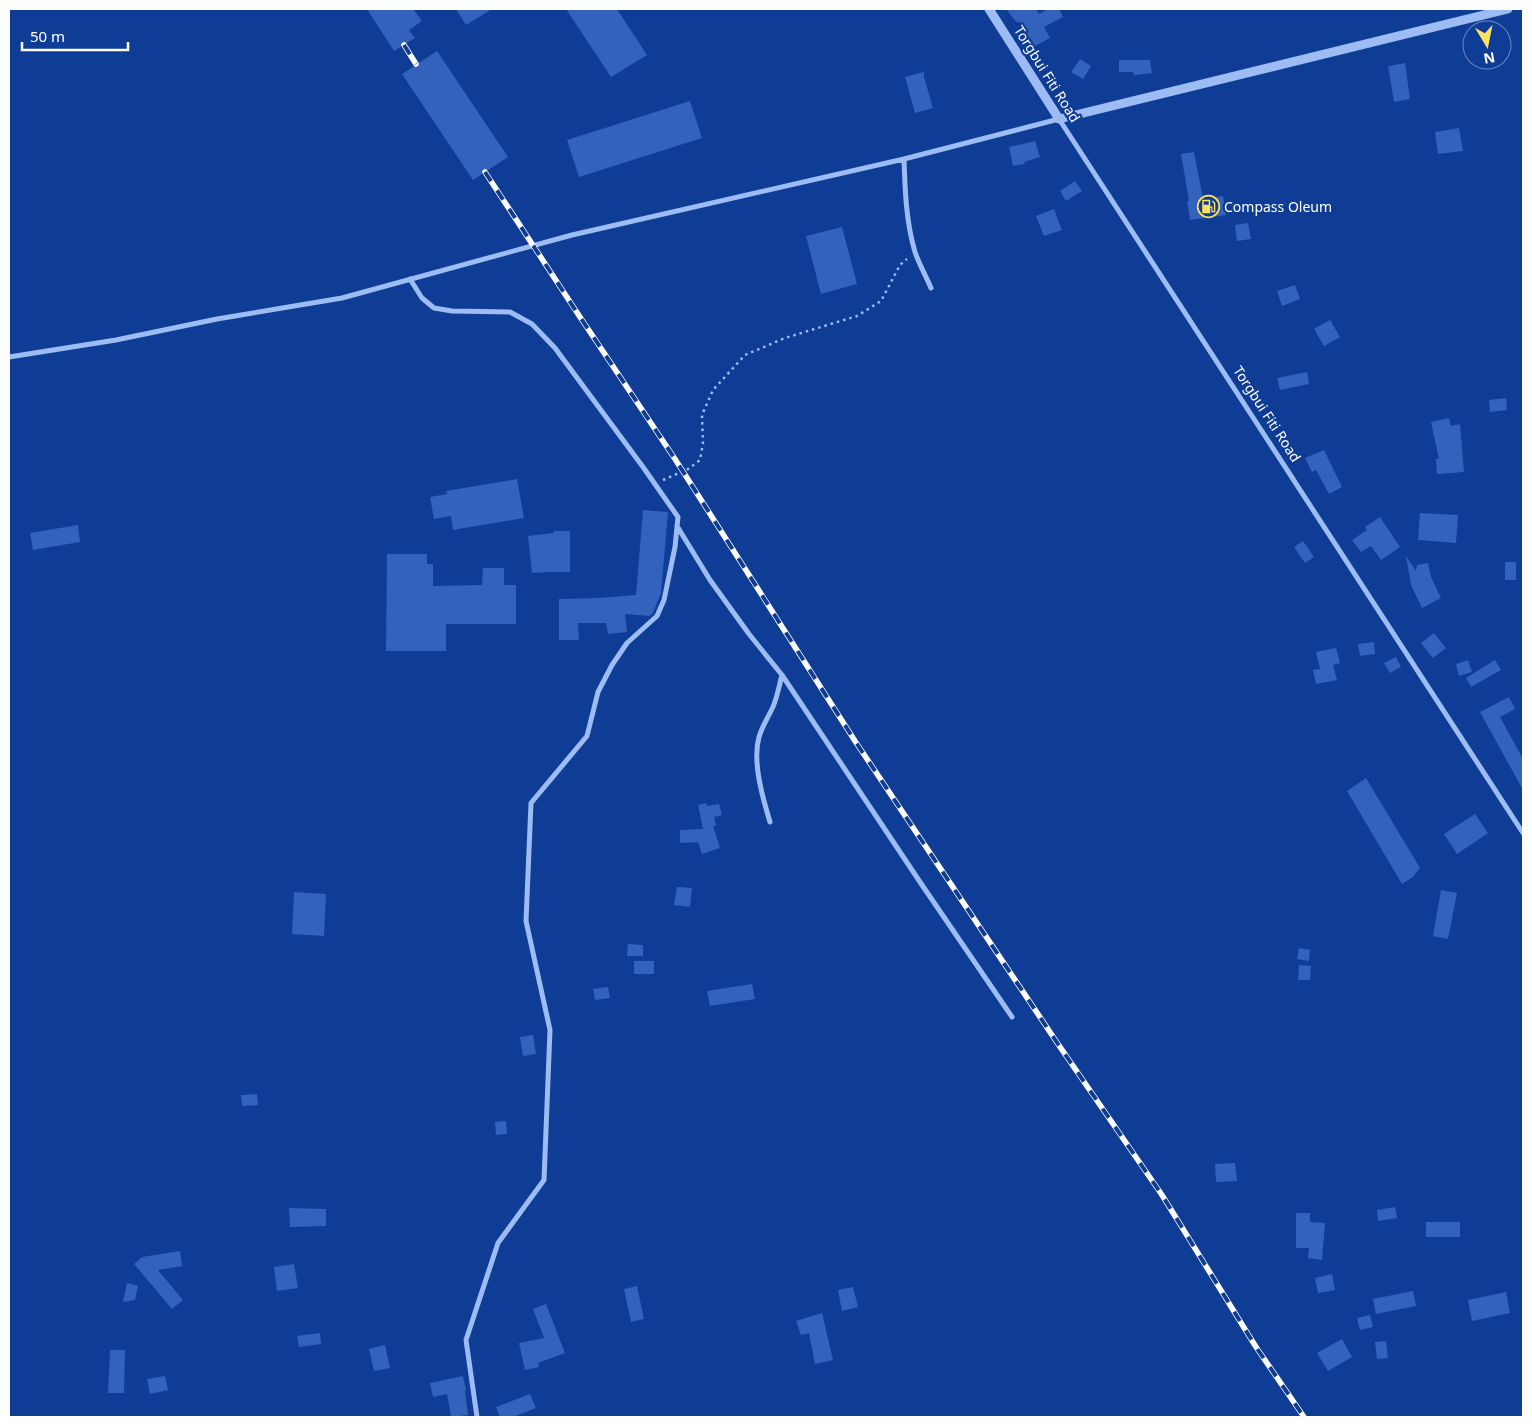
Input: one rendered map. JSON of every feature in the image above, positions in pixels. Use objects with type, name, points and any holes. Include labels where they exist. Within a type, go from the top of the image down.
[{"type":"street","name":"Torgbui Fiti Road","points":[[989,9],[1523,833]]},
{"type":"street","points":[[9,357],[116,340],[218,318],[342,298],[572,235],[904,159],[1508,9]]},
{"type":"street","points":[[904,159],[909,228],[916,253],[931,288]]},
{"type":"street","points":[[410,279],[422,298],[434,308],[452,311],[510,312],[532,324],[555,348],[678,517],[675,547],[664,600],[657,616],[627,643],[612,665],[598,692],[587,736],[531,802],[526,921],[550,1030],[544,1180],[498,1243],[466,1340],[477,1417]]},
{"type":"street","points":[[677,525],[710,580],[749,634],[782,675],[1012,1017]]},
{"type":"street","points":[[770,822],[761,792],[757,762],[758,740],[764,722],[773,708],[782,675]]},
{"type":"path","points":[[655,484],[688,470],[700,460],[703,443],[702,415],[714,390],[745,355],[786,338],[857,316],[881,301],[900,265],[916,253]]},
{"type":"building","points":[[367,9],[413,9],[422,21],[409,30],[415,38],[394,51]]},
{"type":"building","points":[[456,9],[492,9],[466,25]]},
{"type":"building","points":[[566,9],[617,9],[647,55],[611,77]]},
{"type":"building","points":[[1006,9],[1036,9],[1039,14],[1048,9],[1059,9],[1063,17],[1044,27],[1050,38],[1033,47],[1019,21],[1017,23]]},
{"type":"building","points":[[437,51],[508,157],[473,180],[402,74]]},
{"type":"building","points":[[1080,59],[1091,66],[1083,79],[1071,72]]},
{"type":"building","points":[[1119,60],[1150,60],[1152,73],[1134,75],[1133,72],[1119,72]]},
{"type":"building","points":[[1405,63],[1410,99],[1394,102],[1388,66]]},
{"type":"building","points":[[924,72],[933,108],[915,113],[905,77]]},
{"type":"building","points":[[690,101],[702,138],[579,177],[567,140]]},
{"type":"building","points":[[1459,128],[1463,151],[1438,154],[1435,132]]},
{"type":"building","points":[[1035,141],[1040,157],[1024,162],[1025,164],[1013,166],[1009,147]]},
{"type":"building","points":[[1194,152],[1203,199],[1223,196],[1226,215],[1190,220],[1187,201],[1189,201],[1181,154]]},
{"type":"building","points":[[1075,181],[1082,191],[1066,201],[1060,191]]},
{"type":"building","points":[[1054,209],[1062,230],[1044,236],[1036,216]]},
{"type":"building","points":[[1248,223],[1251,239],[1237,241],[1235,225]]},
{"type":"building","points":[[842,227],[857,284],[821,294],[806,236]]},
{"type":"building","points":[[1295,285],[1300,299],[1282,306],[1277,291]]},
{"type":"building","points":[[1330,320],[1340,337],[1324,346],[1314,329]]},
{"type":"building","points":[[1307,372],[1309,384],[1280,390],[1277,378]]},
{"type":"building","points":[[1506,398],[1507,410],[1490,412],[1489,400]]},
{"type":"building","points":[[1449,418],[1451,426],[1460,424],[1464,472],[1437,474],[1436,459],[1439,459],[1431,422]]},
{"type":"building","points":[[1324,450],[1342,487],[1329,494],[1316,470],[1312,472],[1305,458]]},
{"type":"building","points":[[517,479],[524,518],[453,530],[451,516],[434,519],[430,497],[447,494],[446,491]]},
{"type":"building","points":[[643,510],[668,512],[661,593],[653,613],[650,616],[625,614],[627,632],[608,634],[606,623],[578,623],[579,640],[559,640],[559,599],[636,595]]},
{"type":"building","points":[[1420,513],[1458,515],[1456,543],[1418,540]]},
{"type":"building","points":[[1380,517],[1400,547],[1381,560],[1371,546],[1361,552],[1352,540],[1367,530],[1365,527]]},
{"type":"building","points":[[78,525],[80,542],[33,550],[30,533]]},
{"type":"building","points":[[554,531],[570,531],[570,572],[532,573],[528,536],[554,533]]},
{"type":"building","points":[[1303,541],[1314,557],[1305,563],[1294,547]]},
{"type":"building","points":[[387,554],[427,554],[427,564],[433,564],[433,586],[482,585],[483,568],[504,568],[504,585],[516,585],[516,624],[446,624],[446,651],[386,651]]},
{"type":"building","points":[[1406,556],[1416,571],[1417,565],[1428,563],[1431,577],[1441,598],[1422,608],[1411,585]]},
{"type":"building","points":[[1505,562],[1516,562],[1516,580],[1505,580]]},
{"type":"building","points":[[1434,633],[1446,648],[1433,658],[1421,643]]},
{"type":"building","points":[[1374,642],[1375,654],[1360,656],[1358,644]]},
{"type":"building","points":[[1336,648],[1340,663],[1333,665],[1337,680],[1316,684],[1313,670],[1320,669],[1316,652]]},
{"type":"building","points":[[1396,657],[1401,667],[1390,673],[1384,663]]},
{"type":"building","points":[[1468,660],[1472,672],[1459,676],[1456,664]]},
{"type":"building","points":[[1495,660],[1501,670],[1471,687],[1466,678]]},
{"type":"building","points":[[1509,697],[1515,709],[1500,717],[1523,759],[1523,790],[1480,712]]},
{"type":"building","points":[[1366,778],[1420,868],[1413,877],[1402,884],[1347,791]]},
{"type":"building","points":[[706,803],[707,806],[719,804],[722,815],[714,817],[716,826],[713,826],[720,848],[702,854],[698,842],[680,843],[680,830],[703,829],[698,805]]},
{"type":"building","points":[[1475,814],[1488,833],[1457,854],[1444,834]]},
{"type":"building","points":[[677,887],[692,888],[690,907],[674,905]]},
{"type":"building","points":[[1441,890],[1457,893],[1448,939],[1433,936]]},
{"type":"building","points":[[294,892],[326,894],[324,936],[292,934]]},
{"type":"building","points":[[628,944],[643,945],[643,956],[627,956]]},
{"type":"building","points":[[1299,948],[1310,950],[1309,961],[1297,959]]},
{"type":"building","points":[[634,961],[654,961],[654,974],[634,974]]},
{"type":"building","points":[[1299,965],[1311,966],[1310,980],[1298,980]]},
{"type":"building","points":[[752,984],[755,999],[710,1006],[707,991]]},
{"type":"building","points":[[608,987],[610,998],[595,1000],[593,989]]},
{"type":"building","points":[[533,1035],[536,1054],[523,1056],[520,1037]]},
{"type":"building","points":[[257,1094],[258,1105],[242,1106],[241,1095]]},
{"type":"building","points":[[506,1121],[507,1134],[496,1135],[495,1122]]},
{"type":"building","points":[[1235,1163],[1237,1181],[1216,1182],[1215,1164]]},
{"type":"building","points":[[1395,1207],[1397,1218],[1378,1221],[1377,1210]]},
{"type":"building","points":[[289,1208],[326,1209],[326,1226],[290,1227]]},
{"type":"building","points":[[1296,1213],[1310,1213],[1310,1222],[1325,1223],[1322,1260],[1308,1258],[1309,1248],[1296,1248]]},
{"type":"building","points":[[1426,1222],[1460,1222],[1460,1237],[1426,1237]]},
{"type":"building","points":[[180,1251],[182,1266],[158,1270],[183,1300],[172,1309],[134,1264],[142,1257]]},
{"type":"building","points":[[294,1264],[298,1288],[277,1291],[274,1267]]},
{"type":"building","points":[[1332,1274],[1335,1290],[1318,1293],[1315,1278]]},
{"type":"building","points":[[127,1283],[138,1286],[135,1300],[123,1302]]},
{"type":"building","points":[[637,1286],[644,1319],[631,1322],[624,1289]]},
{"type":"building","points":[[853,1287],[858,1307],[842,1311],[838,1290]]},
{"type":"building","points":[[1413,1291],[1416,1306],[1376,1314],[1373,1299]]},
{"type":"building","points":[[1506,1292],[1510,1313],[1472,1321],[1468,1300]]},
{"type":"building","points":[[546,1304],[565,1353],[538,1363],[539,1367],[525,1370],[519,1343],[544,1338],[533,1309]]},
{"type":"building","points":[[822,1313],[833,1360],[815,1364],[809,1333],[801,1335],[796,1321]]},
{"type":"building","points":[[1370,1315],[1373,1327],[1360,1330],[1357,1318]]},
{"type":"building","points":[[320,1333],[321,1344],[299,1347],[297,1336]]},
{"type":"building","points":[[1342,1339],[1352,1357],[1328,1371],[1317,1353]]},
{"type":"building","points":[[1386,1341],[1388,1358],[1377,1359],[1375,1342]]},
{"type":"building","points":[[385,1345],[390,1368],[374,1371],[369,1349]]},
{"type":"building","points":[[110,1350],[125,1350],[124,1393],[108,1393]]},
{"type":"building","points":[[165,1376],[168,1390],[150,1394],[147,1379]]},
{"type":"building","points":[[463,1376],[468,1415],[451,1417],[447,1394],[433,1397],[430,1383]]},
{"type":"building","points":[[530,1394],[536,1408],[513,1417],[500,1417],[496,1407]]},
{"type":"railway","points":[[404,45],[416,64]]},
{"type":"railway","points":[[485,172],[675,459],[855,741],[1058,1044],[1162,1195],[1256,1347],[1304,1417]]},
{"type":"place","name":"Compass Oleum","points":[[1208,207]]}]
